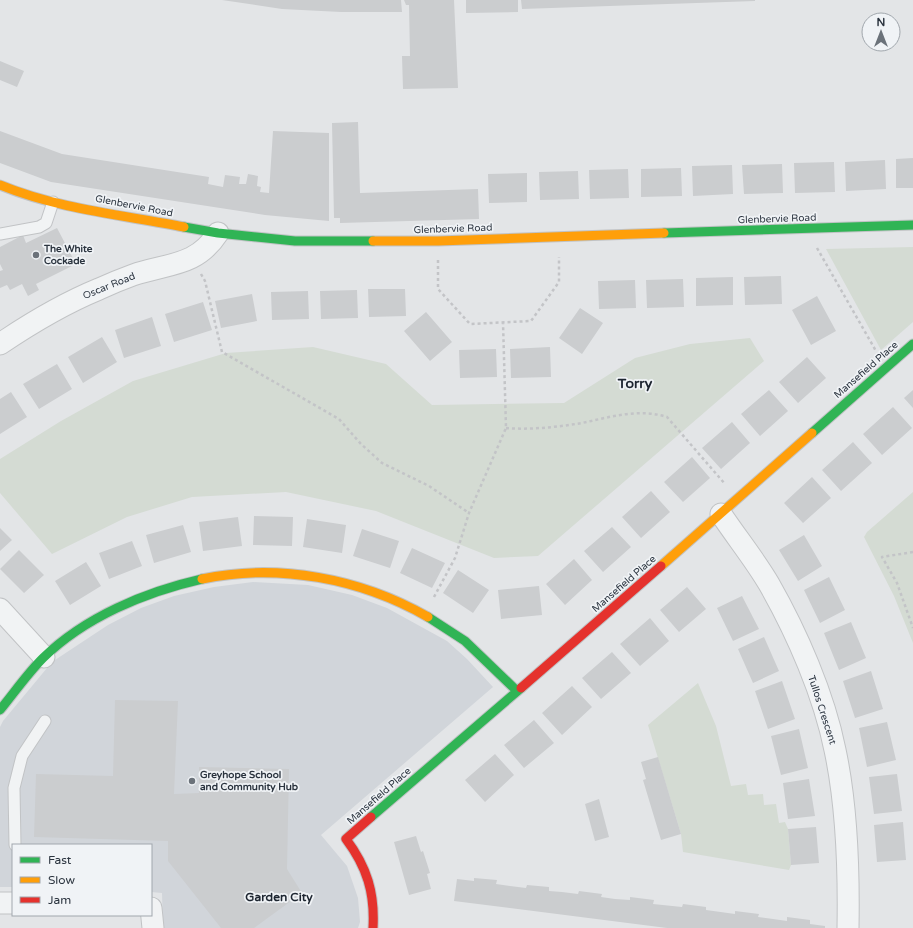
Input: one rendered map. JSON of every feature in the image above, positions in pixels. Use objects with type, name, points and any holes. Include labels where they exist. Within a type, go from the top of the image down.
[{"type":"street","name":"Glenbervie Road","points":[[0,185],[22,194],[53,202],[218,233],[295,242],[438,241],[913,225]]},
{"type":"street","name":"Oscar Road","points":[[0,344],[71,302],[98,289],[134,275],[192,258],[209,247],[218,233]]},
{"type":"street","name":"Mansefield Place","points":[[373,928],[374,909],[372,890],[367,871],[358,854],[346,839],[721,514],[885,367],[913,344]]},
{"type":"street","name":"Tullos Crescent","points":[[721,514],[769,584],[805,658],[822,703],[835,750],[846,832],[848,928]]},
{"type":"street","points":[[0,710],[44,657],[102,616],[136,600],[171,587],[210,578],[250,572],[297,575],[330,580],[390,599],[424,615],[446,628],[466,643],[518,691]]},
{"type":"street","points":[[0,609],[44,657]]},
{"type":"street","points":[[0,903],[12,903]]},
{"type":"street","points":[[152,916],[153,928]]},
{"type":"lane","points":[[0,234],[38,227],[46,224],[53,202]]},
{"type":"lane","points":[[15,844],[14,788],[22,756],[45,721]]},
{"type":"path","points":[[806,229],[885,367]]},
{"type":"path","points":[[438,241],[438,290],[470,324],[532,321],[559,282],[559,236]]},
{"type":"path","points":[[192,258],[205,281],[222,352],[339,419],[361,444],[382,463],[429,486],[469,513]]},
{"type":"path","points":[[424,615],[456,558],[469,513],[506,428],[503,322]]},
{"type":"path","points":[[506,428],[526,430],[580,423],[622,414],[656,414],[667,417],[738,499]]},
{"type":"path","points":[[913,552],[882,557],[897,583],[913,628]]},
{"type":"shaded area","points":[[913,247],[913,322],[881,350],[826,249]]},
{"type":"shaded area","points":[[750,338],[764,361],[538,556],[494,558],[376,511],[286,492],[192,497],[127,517],[52,554],[0,493],[0,459],[61,421],[133,381],[226,353],[313,347],[386,364],[432,405],[564,403],[635,358],[690,344]]},
{"type":"shaded area","points":[[913,492],[913,643],[894,596],[864,537],[867,532]]},
{"type":"shaded area","name":"Greyhope School and Community Hub","points":[[253,582],[308,585],[352,595],[387,608],[447,641],[467,659],[493,687],[321,835],[347,866],[358,898],[360,922],[358,928],[163,928],[162,893],[152,892],[152,844],[12,844],[12,887],[0,887],[0,727],[3,721],[52,662],[108,625],[141,608],[174,596],[214,587]]},
{"type":"shaded area","points":[[698,683],[716,726],[731,786],[746,784],[748,795],[763,794],[764,805],[776,804],[779,823],[785,822],[788,829],[791,865],[789,870],[683,852],[681,834],[648,725]]},
{"type":"building","points":[[222,0],[401,0],[402,12],[341,12],[282,9]]},
{"type":"building","points":[[404,0],[454,0],[458,88],[403,89],[402,56],[410,56],[409,5],[406,5]]},
{"type":"building","points":[[466,0],[518,0],[518,12],[466,13]]},
{"type":"building","points":[[521,0],[755,0],[755,1],[522,9]]},
{"type":"building","points":[[0,61],[24,71],[17,87],[0,80]]},
{"type":"building","points":[[358,122],[360,193],[478,189],[479,219],[340,223],[340,218],[334,218],[332,123]]},
{"type":"building","points":[[0,131],[62,154],[209,177],[208,184],[223,187],[225,175],[240,177],[239,184],[246,184],[248,174],[258,176],[257,186],[261,187],[260,192],[269,193],[273,131],[329,133],[329,221],[265,215],[51,182],[0,163]]},
{"type":"building","points":[[913,158],[913,188],[896,188],[896,159]]},
{"type":"building","points":[[885,160],[886,189],[846,191],[845,162]]},
{"type":"building","points":[[834,162],[835,192],[795,193],[794,163]]},
{"type":"building","points":[[782,164],[783,193],[744,194],[742,165]]},
{"type":"building","points":[[732,165],[733,194],[693,196],[692,166]]},
{"type":"building","points":[[681,168],[682,196],[641,197],[641,169]]},
{"type":"building","points":[[628,169],[629,198],[590,199],[589,170]]},
{"type":"building","points":[[578,171],[579,199],[540,200],[539,172]]},
{"type":"building","points":[[527,173],[527,202],[489,203],[488,174]]},
{"type":"building","name":"The White Cockade","points":[[57,228],[76,264],[36,284],[39,290],[28,296],[22,284],[10,290],[7,285],[0,288],[0,271],[3,270],[0,264],[0,247],[23,235],[26,243]]},
{"type":"building","points":[[781,276],[782,304],[745,305],[744,277]]},
{"type":"building","points":[[733,277],[733,305],[696,306],[696,278]]},
{"type":"building","points":[[683,279],[684,307],[647,308],[646,280]]},
{"type":"building","points":[[635,280],[636,308],[599,309],[598,281]]},
{"type":"building","points":[[368,289],[405,289],[406,316],[369,317]]},
{"type":"building","points":[[357,290],[358,318],[321,319],[320,291]]},
{"type":"building","points":[[308,291],[309,319],[272,320],[271,292]]},
{"type":"building","points":[[252,294],[257,321],[221,328],[215,301]]},
{"type":"building","points":[[817,296],[836,331],[811,345],[792,310]]},
{"type":"building","points":[[203,302],[212,330],[174,342],[165,314]]},
{"type":"building","points":[[580,308],[603,323],[582,354],[559,338]]},
{"type":"building","points":[[426,312],[452,342],[430,361],[404,331]]},
{"type":"building","points":[[152,317],[161,346],[124,358],[115,330]]},
{"type":"building","points":[[102,337],[117,362],[83,383],[68,357]]},
{"type":"building","points":[[550,347],[551,377],[511,378],[510,349]]},
{"type":"building","points":[[496,349],[497,377],[460,378],[459,350]]},
{"type":"building","points":[[807,357],[826,378],[798,403],[779,382]]},
{"type":"building","points":[[57,364],[72,389],[39,409],[23,384]]},
{"type":"building","points":[[769,390],[788,411],[760,436],[741,414]]},
{"type":"building","points":[[913,390],[913,408],[904,398]]},
{"type":"building","points":[[11,392],[27,417],[0,434],[0,399]]},
{"type":"building","points":[[893,407],[912,428],[882,455],[863,434]]},
{"type":"building","points":[[732,422],[750,443],[721,469],[702,448]]},
{"type":"building","points":[[853,442],[872,463],[841,491],[822,470]]},
{"type":"building","points":[[692,457],[710,478],[683,502],[664,482]]},
{"type":"building","points":[[812,477],[831,498],[803,523],[784,503]]},
{"type":"building","points":[[651,491],[670,512],[641,538],[622,517]]},
{"type":"building","points":[[254,516],[293,517],[292,546],[253,545]]},
{"type":"building","points":[[238,517],[242,546],[203,551],[199,522]]},
{"type":"building","points":[[307,519],[346,525],[342,553],[303,547]]},
{"type":"building","points":[[183,525],[191,552],[154,563],[146,535]]},
{"type":"building","points":[[612,527],[631,547],[603,572],[584,551]]},
{"type":"building","points":[[0,528],[12,540],[0,551]]},
{"type":"building","points":[[362,529],[399,541],[390,568],[353,556]]},
{"type":"building","points":[[804,535],[822,566],[798,581],[779,550]]},
{"type":"building","points":[[132,541],[142,566],[109,579],[99,553]]},
{"type":"building","points":[[412,548],[445,563],[432,588],[400,573]]},
{"type":"building","points":[[19,550],[44,575],[24,593],[0,569]]},
{"type":"building","points":[[574,559],[592,580],[565,605],[546,584]]},
{"type":"building","points":[[86,562],[101,586],[70,605],[55,581]]},
{"type":"building","points":[[458,570],[489,590],[473,613],[443,593]]},
{"type":"building","points":[[829,577],[845,610],[820,623],[804,590]]},
{"type":"building","points":[[539,586],[542,615],[501,619],[498,590]]},
{"type":"building","points":[[687,587],[706,609],[679,632],[660,610]]},
{"type":"building","points":[[742,596],[759,629],[733,641],[717,608]]},
{"type":"building","points":[[650,618],[669,641],[640,666],[620,644]]},
{"type":"building","points":[[851,622],[866,658],[839,670],[824,633]]},
{"type":"building","points":[[764,637],[779,671],[753,683],[738,649]]},
{"type":"building","points":[[612,652],[631,673],[601,699],[582,678]]},
{"type":"building","points":[[871,671],[883,709],[855,718],[843,681]]},
{"type":"building","points":[[782,681],[795,719],[768,729],[755,691]]},
{"type":"building","points":[[572,686],[592,707],[562,735],[542,713]]},
{"type":"building","points":[[115,700],[178,701],[174,794],[199,793],[199,767],[289,769],[287,869],[302,893],[254,928],[221,928],[168,861],[168,841],[34,837],[36,774],[113,776]]},
{"type":"building","points":[[534,720],[554,743],[524,768],[504,745]]},
{"type":"building","points":[[887,722],[896,760],[867,767],[859,728]]},
{"type":"building","points":[[799,729],[808,768],[781,775],[771,736]]},
{"type":"building","points":[[495,754],[514,775],[485,802],[465,780]]},
{"type":"building","points":[[658,757],[681,834],[661,840],[643,780],[646,779],[641,762]]},
{"type":"building","points":[[897,774],[902,811],[874,814],[869,777]]},
{"type":"building","points":[[809,779],[815,816],[788,819],[783,783]]},
{"type":"building","points":[[599,799],[609,837],[595,841],[585,804]]},
{"type":"building","points":[[903,822],[906,860],[877,862],[874,825]]},
{"type":"building","points":[[816,827],[819,863],[791,865],[788,829]]},
{"type":"building","points":[[416,836],[421,852],[423,851],[430,873],[427,874],[431,889],[409,895],[394,842]]},
{"type":"building","points":[[474,878],[497,880],[496,884],[526,888],[527,885],[549,887],[549,891],[578,894],[579,891],[602,894],[601,897],[615,899],[630,900],[630,897],[654,900],[653,904],[682,907],[683,904],[706,907],[706,910],[735,914],[735,911],[759,914],[758,917],[787,921],[787,917],[810,920],[810,924],[825,926],[825,928],[667,928],[454,901],[457,879],[474,881]]},
{"type":"traffic: fast","points":[[664,233],[913,225]]},
{"type":"traffic: fast","points":[[184,227],[218,233],[295,241],[373,241]]},
{"type":"traffic: fast","points":[[812,433],[913,344]]},
{"type":"traffic: fast","points":[[0,710],[43,658],[78,630],[97,618],[138,599],[181,584],[202,579]]},
{"type":"traffic: fast","points":[[428,617],[465,641],[517,691]]},
{"type":"traffic: fast","points":[[371,817],[521,688]]},
{"type":"traffic: slow","points":[[0,185],[68,206],[184,227]]},
{"type":"traffic: slow","points":[[373,241],[438,241],[664,233]]},
{"type":"traffic: slow","points":[[661,566],[812,433]]},
{"type":"traffic: slow","points":[[202,579],[231,574],[260,573],[318,577],[375,592],[428,617]]},
{"type":"traffic: jam","points":[[521,688],[661,566]]},
{"type":"traffic: jam","points":[[371,817],[346,839],[359,860],[368,881],[373,903],[373,928]]},
{"type":"place","name":"The White Cockade","points":[[36,255]]},
{"type":"place","name":"Greyhope School and Community Hub","points":[[192,781]]},
{"type":"district","name":"Torry","points":[[635,383]]},
{"type":"district","name":"Garden City","points":[[279,897]]}]
